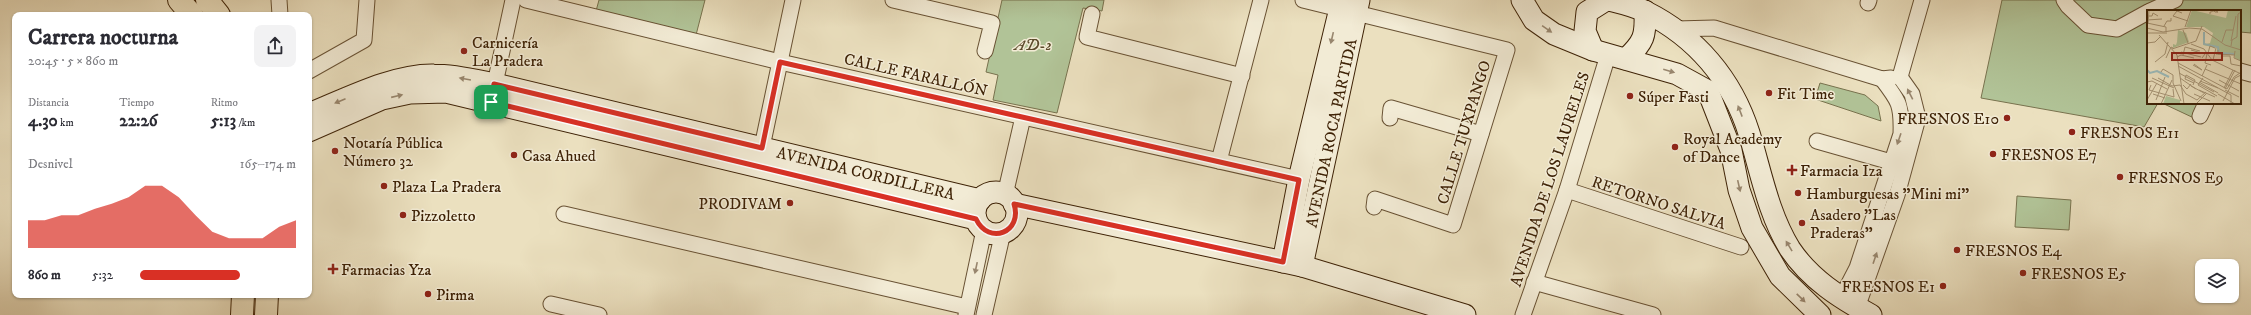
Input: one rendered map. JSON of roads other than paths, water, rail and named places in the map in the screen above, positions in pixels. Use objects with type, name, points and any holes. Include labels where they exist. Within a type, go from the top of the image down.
[{"type":"main road","points":[[179,0],[189,12]]},
{"type":"main road","points":[[207,0],[217,12]]},
{"type":"main road","points":[[242,315],[243,298]]},
{"type":"main road","points":[[266,315],[267,298]]},
{"type":"street","points":[[279,0],[280,12]]},
{"type":"street","points":[[312,69],[364,40],[367,0]]},
{"type":"street","points":[[493,93],[513,0]]},
{"type":"street","name":"CALLE FARALLÓN","points":[[526,0],[780,62],[1299,180]]},
{"type":"street","points":[[762,148],[793,0]]},
{"type":"street","points":[[893,0],[992,23],[985,51]]},
{"type":"street","points":[[1218,161],[1242,76],[1261,0]]},
{"type":"street","points":[[1303,0],[1349,6]]},
{"type":"street","points":[[1522,0],[1534,20],[1554,34],[1609,55],[1677,74],[1708,91],[1731,150],[1739,190],[1752,228],[1780,276],[1820,315]]},
{"type":"street","points":[[1609,55],[1585,30],[1588,12],[1607,0],[1640,6],[1676,29],[1710,59],[1738,104],[1748,131],[1772,215],[1791,249],[1809,272],[1857,307]]},
{"type":"street","points":[[1900,77],[1922,0]]},
{"type":"street","points":[[2064,0],[2068,6],[2088,25],[2117,29],[2147,13]]},
{"type":"street","points":[[2153,10],[2165,3],[2175,0]]},
{"type":"street","name":"CALLE TUXPANGO","points":[[1349,6],[1507,50],[1453,225],[1375,199],[1374,207]]},
{"type":"street","name":"AVENIDA ROCA PARTIDA","points":[[1292,264],[1299,180],[1349,6]]},
{"type":"street","name":"AVENIDA ROCA PARTIDA","points":[[1292,264],[1349,6]]},
{"type":"street","points":[[1609,55],[1641,45],[1646,30],[1640,6]]},
{"type":"street","points":[[1092,14],[1087,37],[1242,76]]},
{"type":"street","points":[[1676,29],[1714,28],[1882,78],[1900,77]]},
{"type":"street","name":"AVENIDA DE LOS LAURELES","points":[[1523,315],[1567,190],[1609,55]]},
{"type":"street","points":[[2241,71],[2251,74]]},
{"type":"street","name":"AVENIDA CORDILLERA","points":[[312,113],[384,83],[433,74],[493,93],[986,220]]},
{"type":"street","points":[[1857,307],[1897,196],[1918,118],[1912,94],[1900,77]]},
{"type":"street","points":[[1857,307],[1857,268],[1891,162],[1902,134],[1902,112],[1896,98],[1882,78]]},
{"type":"street","name":"AVENIDA CORDILLERA","points":[[312,130],[382,100],[410,93],[493,93],[762,148],[986,220]]},
{"type":"street","points":[[1390,118],[1391,108],[1482,134]]},
{"type":"street","points":[[986,220],[1009,229],[1016,217],[1010,199],[1023,117]]},
{"type":"street","points":[[1817,141],[1891,162]]},
{"type":"street","name":"RETORNO SALVIA","points":[[1567,190],[1741,247]]},
{"type":"street","points":[[564,214],[967,311],[991,193],[1010,199],[1292,264],[1465,315]]},
{"type":"street","points":[[986,220],[988,314]]},
{"type":"street","points":[[1534,282],[1653,315]]},
{"type":"street","points":[[551,304],[599,315]]},
{"type":"place","name":"Carnicería La Pradera","points":[[464,51]]},
{"type":"place","name":"Fit Time","points":[[1769,93]]},
{"type":"place","name":"Súper Fasti","points":[[1630,96]]},
{"type":"place","name":"FRESNOS E10","points":[[2007,118]]},
{"type":"place","name":"FRESNOS E11","points":[[2072,132]]},
{"type":"place","name":"Royal Academy of Dance","points":[[1675,147]]},
{"type":"place","name":"Notaría Pública Número 32","points":[[335,151]]},
{"type":"place","name":"FRESNOS E7","points":[[1993,154]]},
{"type":"place","name":"Casa Ahued","points":[[514,155]]},
{"type":"place","name":"Farmacia Iza","points":[[1792,170]]},
{"type":"place","name":"FRESNOS E9","points":[[2120,177]]},
{"type":"place","name":"Plaza La Pradera","points":[[384,186]]},
{"type":"place","name":"Hamburguesas \"Mini mi\"","points":[[1798,193]]},
{"type":"place","name":"PRODIVAM","points":[[790,203]]},
{"type":"place","name":"Pizzoletto","points":[[403,215]]},
{"type":"place","name":"Asadero \"Las Praderas\"","points":[[1802,223]]},
{"type":"place","name":"FRESNOS E4","points":[[1957,250]]},
{"type":"place","name":"Farmacias Yza","points":[[333,269]]},
{"type":"place","name":"FRESNOS E5","points":[[2023,273]]},
{"type":"place","name":"FRESNOS E1","points":[[1943,286]]},
{"type":"place","name":"Pirma","points":[[428,294]]},
{"type":"park label","name":"AD-2","points":[[1033,44]]}]
